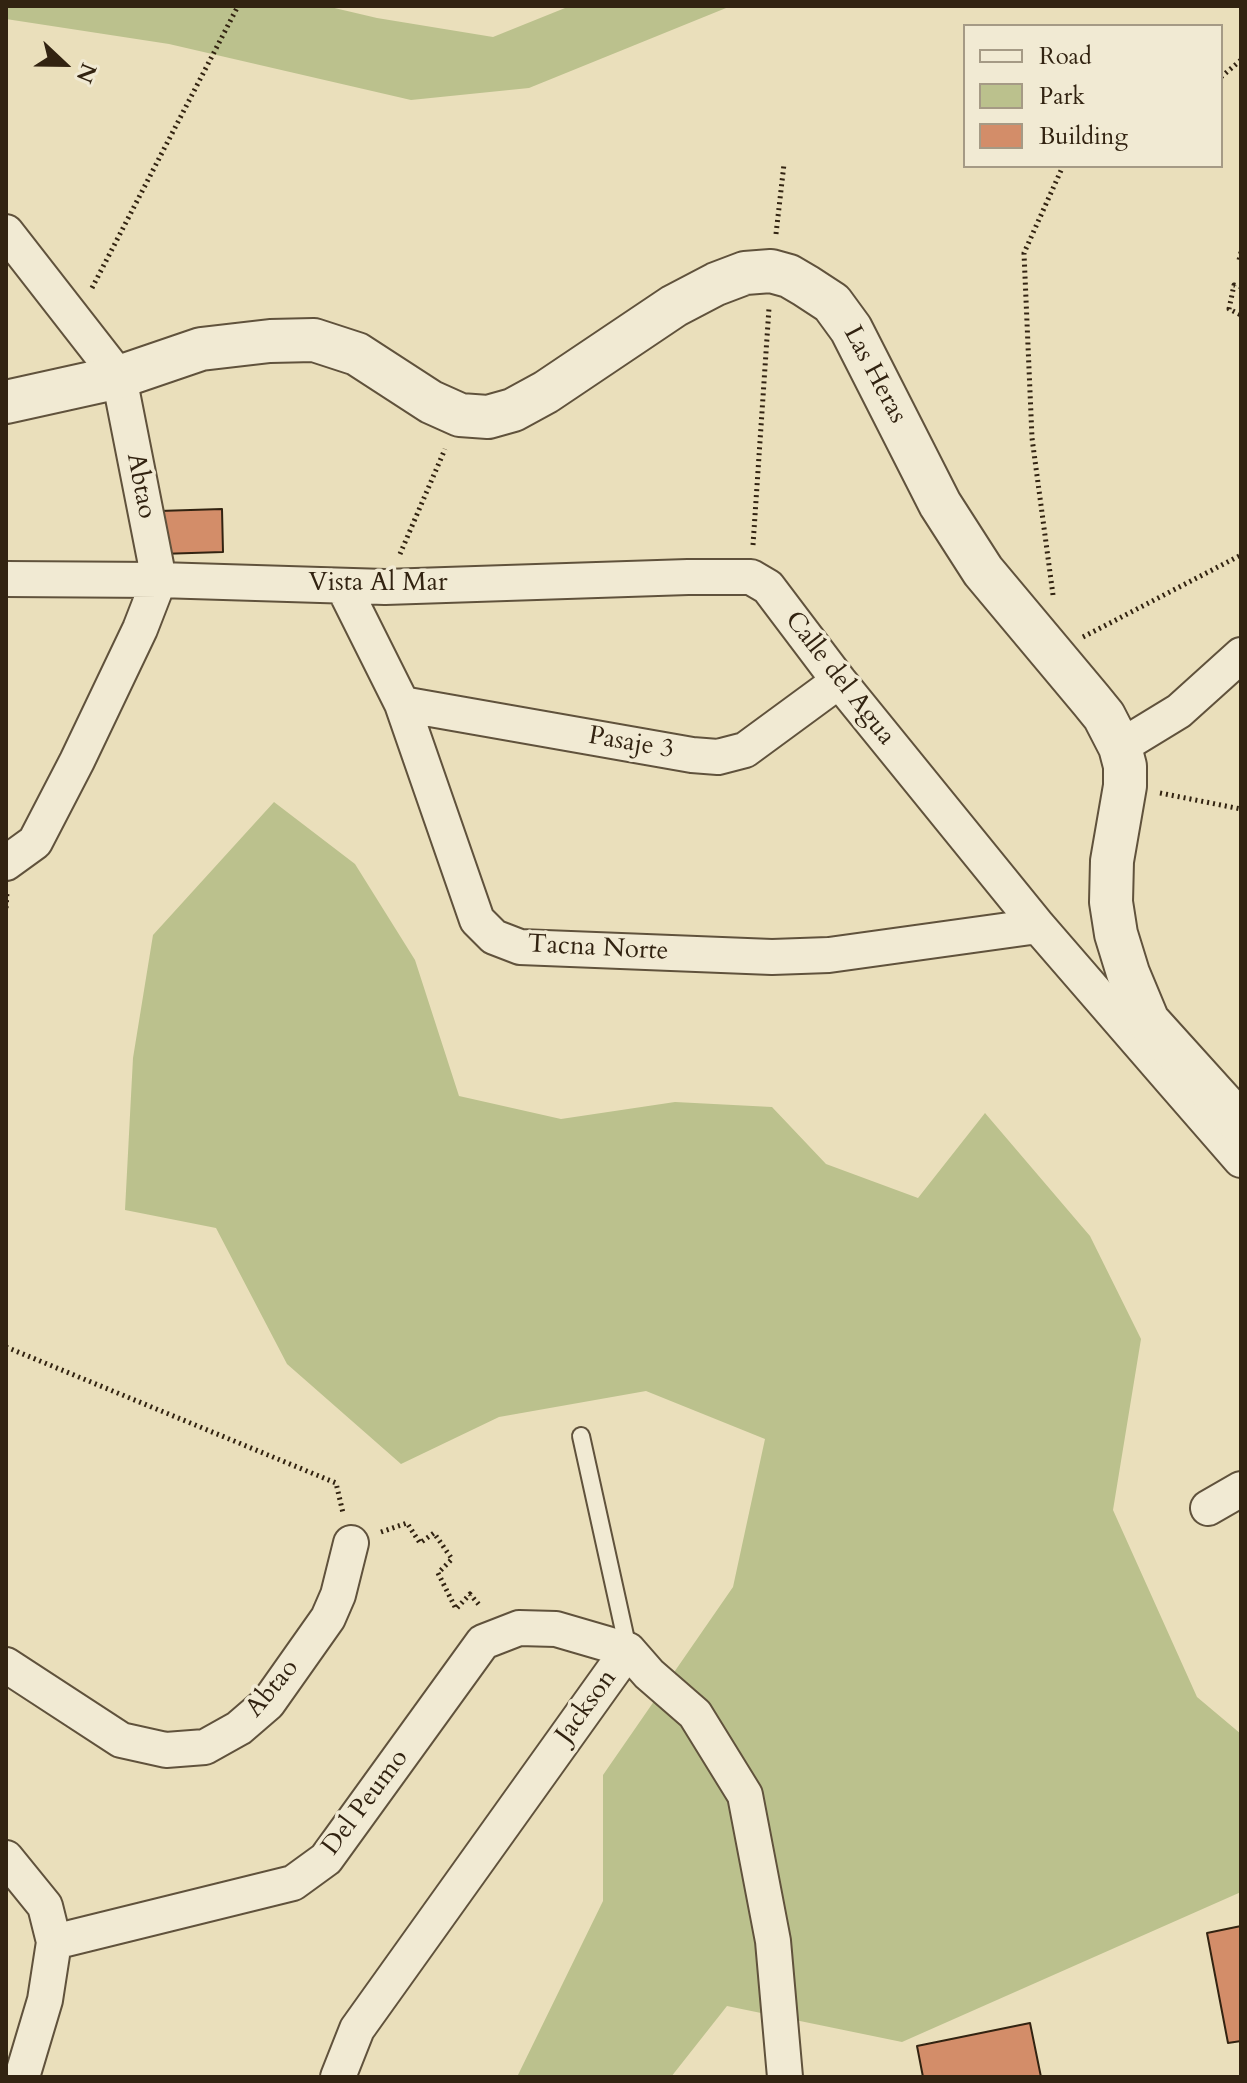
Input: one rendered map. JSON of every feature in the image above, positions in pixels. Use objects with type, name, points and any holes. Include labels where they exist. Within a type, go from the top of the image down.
[{"type":"street","name":"Abtao","points":[[6,232],[119,377],[159,580]]},
{"type":"street","points":[[6,402],[119,377],[201,349],[270,341],[314,340],[357,354],[431,402],[460,415],[488,417],[513,410],[546,392],[674,306],[716,284],[745,273],[771,271]]},
{"type":"street","name":"Las Heras","points":[[771,271],[789,276],[832,303],[851,329],[940,504],[983,571],[1104,716],[1123,766]]},
{"type":"street","name":"Vista Al Mar","points":[[6,579],[385,587],[751,577]]},
{"type":"street","name":"Calle del Agua","points":[[751,577],[768,587],[839,681],[1038,926],[1187,1082]]},
{"type":"street","points":[[6,863],[35,842],[140,629],[159,580]]},
{"type":"street","name":"Tacna Norte","points":[[343,586],[402,704],[477,920],[494,937],[520,947],[772,957],[815,956],[1038,926]]},
{"type":"street","points":[[1241,655],[1123,766],[1112,861],[1111,902],[1116,934],[1128,973],[1148,1021],[1241,1160]]},
{"type":"street","name":"Pasaje 3","points":[[402,704],[718,757],[745,750],[839,681]]},
{"type":"street","points":[[1187,1082],[1241,1124]]},
{"type":"street","points":[[1208,1508],[1241,1489]]},
{"type":"street","name":"Abtao","points":[[6,1665],[121,1740],[166,1750],[205,1747],[239,1728],[268,1703],[328,1618],[338,1595],[351,1543]]},
{"type":"street","points":[[483,1642],[519,1628],[556,1629],[628,1650]]},
{"type":"street","name":"Del Peumo","points":[[54,1942],[293,1883],[326,1859],[483,1642]]},
{"type":"street","name":"Jackson","points":[[338,2077],[357,2029],[628,1650],[649,1674],[695,1714],[745,1795],[773,1941],[781,2074]]},
{"type":"street","points":[[6,1858],[45,1906],[54,1942],[45,2000],[22,2077]]},
{"type":"lane","points":[[581,1436],[628,1650]]},
{"type":"path","points":[[75,321],[236,7]]},
{"type":"path","points":[[1223,75],[1241,60]]},
{"type":"path","points":[[751,577],[771,271],[784,164]]},
{"type":"path","points":[[1062,168],[1024,253],[1032,438],[1053,593],[1051,654],[1241,555]]},
{"type":"path","points":[[1241,252],[1241,261]]},
{"type":"path","points":[[1241,287],[1234,285],[1229,309],[1241,315]]},
{"type":"path","points":[[385,587],[460,415]]},
{"type":"path","points":[[1123,766],[1241,809]]},
{"type":"path","points":[[6,1347],[336,1483],[351,1543],[407,1523],[420,1543],[434,1533],[452,1559],[438,1573],[456,1609],[470,1594],[486,1612],[470,1625],[483,1642]]},
{"type":"green space","points":[[6,6],[326,6],[377,18],[493,37],[570,6],[731,6],[529,88],[411,100],[169,44],[6,19]]},
{"type":"green space","points":[[274,802],[355,864],[415,960],[459,1096],[561,1119],[675,1102],[772,1107],[826,1164],[918,1198],[985,1113],[1090,1236],[1141,1339],[1113,1510],[1197,1697],[1241,1734],[1241,1892],[902,2042],[727,2006],[671,2077],[517,2077],[603,1901],[603,1775],[733,1587],[765,1439],[646,1391],[499,1417],[401,1464],[287,1364],[216,1228],[125,1210],[133,1058],[153,935]]},
{"type":"building","points":[[222,509],[223,552],[160,554],[159,511]]},
{"type":"building","points":[[1241,1926],[1241,2041],[1228,2043],[1207,1933]]},
{"type":"building","points":[[1030,2023],[1041,2077],[923,2077],[917,2046]]}]
